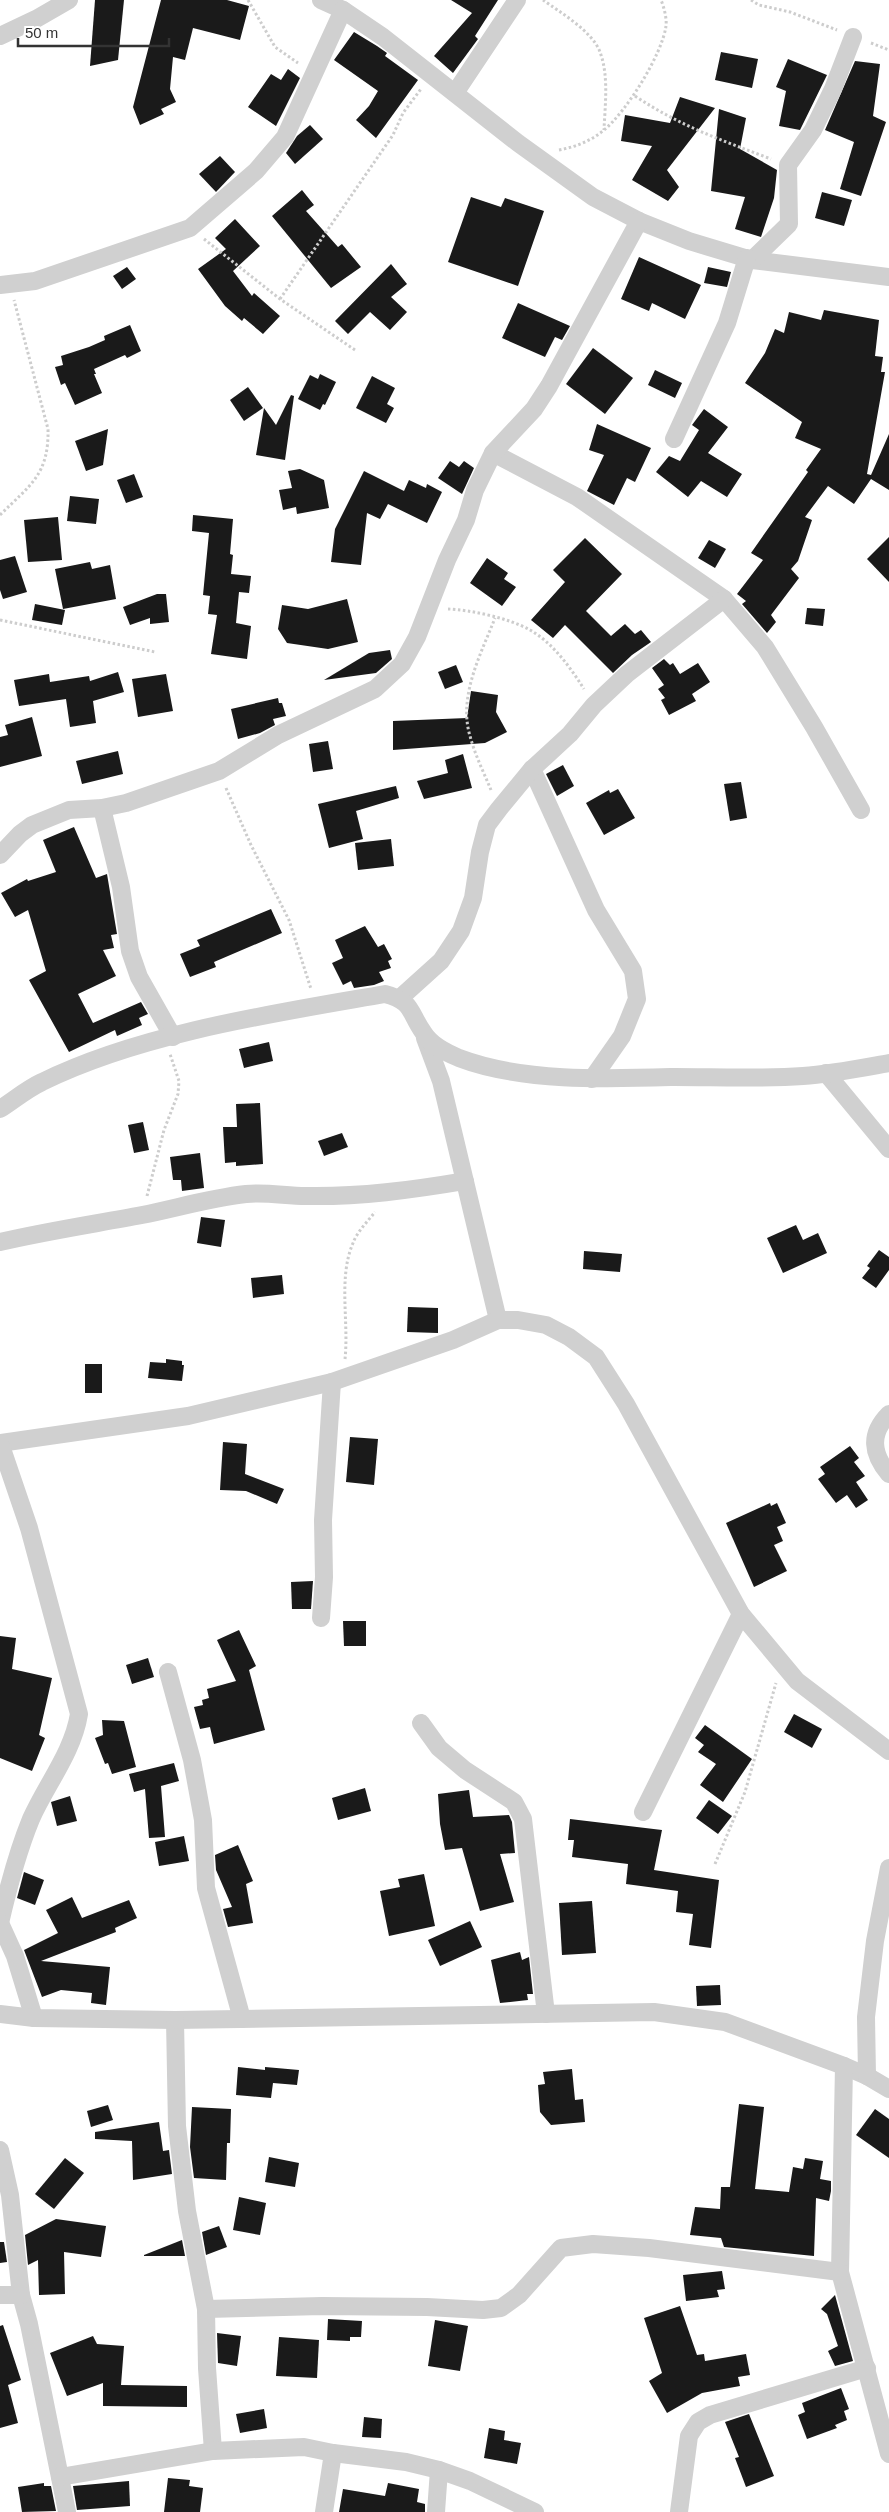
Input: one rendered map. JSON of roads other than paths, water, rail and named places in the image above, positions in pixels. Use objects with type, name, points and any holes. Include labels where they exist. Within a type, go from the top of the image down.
[{"type":"street","points":[[0,36],[36,19],[69,0]]},
{"type":"street","points":[[321,0],[343,10],[383,37],[518,143],[593,197],[639,220],[689,241],[750,259],[889,277]]},
{"type":"street","points":[[455,93],[517,0]]},
{"type":"street","points":[[5,285],[35,281],[190,228],[268,158],[285,136],[343,10]]},
{"type":"street","points":[[674,439],[727,323],[750,259],[789,224],[788,165],[813,130],[853,37]]},
{"type":"street","points":[[0,855],[20,834],[32,825],[69,810],[102,808],[126,803],[219,771],[278,735],[375,689],[402,664],[417,638],[447,560],[466,520],[475,490],[493,453],[534,409],[549,386],[639,220]]},
{"type":"street","points":[[493,453],[577,497],[724,599],[765,647],[814,727],[861,810]]},
{"type":"street","points":[[400,998],[441,961],[461,931],[473,898],[480,852],[487,825],[499,809],[532,769],[570,734],[594,704],[626,674],[724,599]]},
{"type":"street","points":[[532,769],[596,910],[633,971],[637,999],[622,1036],[592,1079]]},
{"type":"street","points":[[102,808],[121,887],[130,951],[139,978],[169,1038]]},
{"type":"street","points":[[0,1109],[41,1083],[117,1051],[169,1038],[385,994],[400,998],[408,1004],[423,1033],[441,1081],[498,1320]]},
{"type":"street","points":[[423,1033],[437,1048],[460,1058],[494,1067],[592,1079],[803,1076],[889,1063]]},
{"type":"street","points":[[826,1073],[889,1149]]},
{"type":"street","points":[[0,1242],[46,1231],[144,1215],[204,1200],[247,1194],[270,1192],[305,1196],[389,1194],[465,1181]]},
{"type":"street","points":[[34,2018],[15,1956],[0,1923],[12,1871],[31,1819],[72,1738],[79,1714],[29,1528],[0,1443],[188,1416],[338,1380],[453,1340],[498,1320],[518,1320],[546,1325],[569,1337],[596,1357],[626,1404],[741,1614],[797,1681],[889,1751]]},
{"type":"street","points":[[321,1618],[324,1576],[323,1520],[338,1380]]},
{"type":"street","points":[[889,1414],[883,1420],[875,1438],[875,1454],[889,1474]]},
{"type":"street","points":[[643,1812],[741,1614]]},
{"type":"street","points":[[168,1672],[192,1760],[201,1811],[206,1888],[242,2020]]},
{"type":"street","points":[[420,1723],[439,1748],[459,1765],[514,1802],[523,1819],[546,2014]]},
{"type":"street","points":[[867,2076],[866,2017],[875,1941],[889,1868]]},
{"type":"street","points":[[0,2014],[34,2018],[242,2020],[654,2012],[725,2022],[844,2066],[867,2076],[889,2089]]},
{"type":"street","points":[[175,2020],[177,2126],[187,2211],[206,2309],[207,2368],[213,2451]]},
{"type":"street","points":[[844,2066],[840,2272],[867,2368],[875,2408],[889,2454]]},
{"type":"street","points":[[0,2150],[10,2194],[21,2295],[29,2324],[67,2512]]},
{"type":"street","points":[[206,2309],[322,2306],[427,2307],[483,2310],[501,2308],[519,2295],[561,2248],[593,2244],[649,2248],[840,2272]]},
{"type":"street","points":[[0,2295],[21,2295]]},
{"type":"street","points":[[679,2512],[689,2436],[698,2422],[710,2415],[867,2368]]},
{"type":"street","points":[[60,2477],[213,2451],[304,2447],[333,2453],[406,2462],[439,2470],[470,2480],[535,2512]]},
{"type":"street","points":[[324,2512],[333,2453]]},
{"type":"street","points":[[436,2512],[439,2470]]}]
